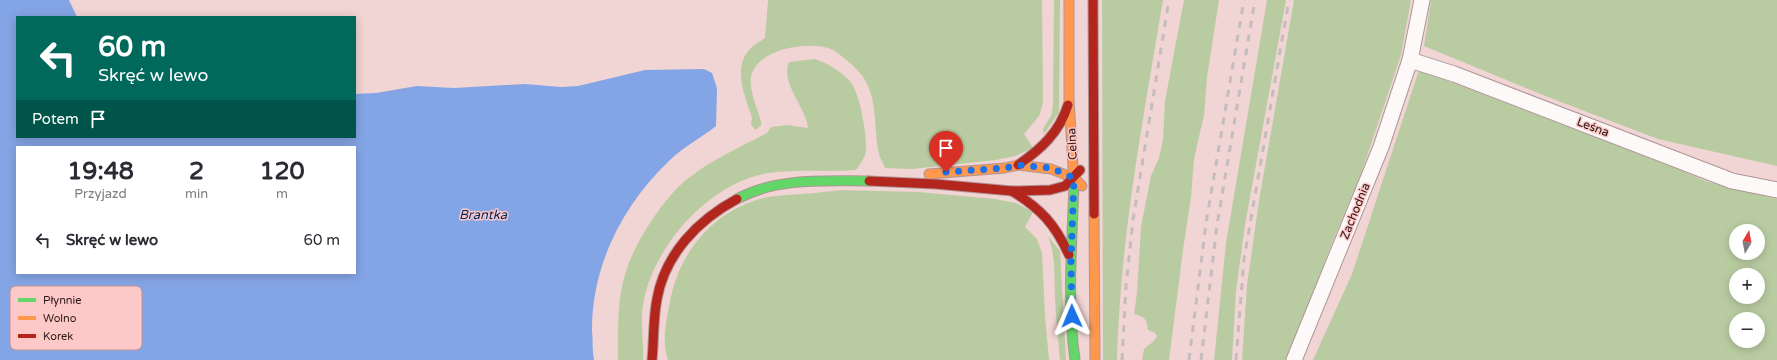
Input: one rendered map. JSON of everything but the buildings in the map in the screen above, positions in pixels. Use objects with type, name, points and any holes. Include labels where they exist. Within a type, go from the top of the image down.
[{"type":"street","name":"Celna","points":[[1069,0],[1069,99],[1074,178],[1071,260],[1073,345],[1075,360]]},
{"type":"street","name":"Celna","points":[[1093,0],[1095,360]]},
{"type":"street","name":"Zachodnia","points":[[1294,360],[1381,147],[1410,60],[1422,0]]},
{"type":"street","name":"Leśna","points":[[1410,60],[1454,74],[1732,181],[1777,190]]},
{"type":"street","points":[[1018,165],[1044,147],[1058,130],[1067,111],[1069,99]]},
{"type":"street","points":[[652,360],[654,344],[654,315],[662,280],[676,252],[693,230],[707,216],[733,199],[780,184],[799,182],[885,181],[1012,191],[1050,190],[1065,186],[1082,168],[1088,155],[1094,131]]},
{"type":"street","points":[[885,181],[921,174],[1005,168],[1018,165],[1051,168],[1074,178],[1084,188],[1094,218]]},
{"type":"street","points":[[1012,191],[1029,201],[1045,214],[1060,234],[1071,260]]},
{"type":"street","points":[[654,344],[660,360]]},
{"type":"green space","points":[[768,0],[1042,0],[1043,103],[1039,116],[1024,134],[1033,148],[1015,156],[996,160],[912,169],[885,168],[879,154],[877,144],[873,100],[865,80],[854,67],[833,50],[824,47],[812,46],[788,48],[765,57],[757,64],[752,73],[751,84],[761,126],[755,130],[751,124],[752,118],[743,91],[741,72],[742,63],[746,55],[754,46],[765,38]]},
{"type":"green space","points":[[1054,0],[1060,0],[1059,112],[1044,134],[1043,129],[1052,114],[1053,102]]},
{"type":"green space","points":[[1102,0],[1163,0],[1140,134],[1128,224],[1119,314],[1117,360],[1103,360]]},
{"type":"green space","points":[[1184,0],[1219,0],[1207,77],[1204,115],[1194,159],[1191,197],[1169,360],[1142,360],[1144,349],[1154,341],[1157,336],[1155,333],[1148,330],[1145,319],[1134,314],[1137,293],[1141,227],[1151,176],[1159,158],[1163,140],[1165,101]]},
{"type":"green space","points":[[1267,0],[1286,0],[1245,225],[1236,291],[1232,360],[1214,360],[1226,243]]},
{"type":"green space","points":[[1294,0],[1411,0],[1401,55],[1361,174],[1332,243],[1288,360],[1242,360],[1247,285],[1259,201]]},
{"type":"green space","points":[[1431,0],[1777,0],[1777,166],[1658,139],[1548,97],[1424,46]]},
{"type":"green space","points":[[815,59],[837,70],[849,80],[853,86],[864,124],[866,151],[861,163],[856,170],[790,171],[768,173],[746,179],[724,190],[704,204],[686,221],[671,241],[658,262],[648,283],[642,312],[643,360],[618,360],[619,308],[624,278],[634,251],[650,223],[680,185],[708,164],[767,133],[771,127],[787,125],[808,128],[803,112],[791,87],[787,70],[789,62]]},
{"type":"green space","points":[[1419,70],[1664,163],[1708,182],[1777,199],[1777,360],[1313,360],[1352,274]]},
{"type":"green space","points":[[842,190],[918,192],[995,199],[1016,203],[1033,212],[1025,227],[1037,239],[1042,253],[1049,360],[668,360],[665,345],[666,321],[676,279],[692,248],[715,222],[746,204],[763,198]]},
{"type":"green space","points":[[1048,236],[1060,251],[1066,360],[1060,360],[1055,306],[1053,259],[1051,244]]},
{"type":"water","name":"Brantka","points":[[0,0],[69,0],[77,16],[16,16],[16,138],[356,138],[356,94],[376,93],[417,86],[454,88],[525,84],[561,87],[578,86],[645,70],[704,69],[712,73],[717,88],[716,126],[674,156],[652,178],[624,216],[613,237],[604,259],[593,306],[592,330],[594,360],[0,360]]},
{"type":"railway","points":[[1122,360],[1126,286],[1133,220],[1169,0]]},
{"type":"railway","points":[[1189,360],[1206,223],[1244,0]]},
{"type":"railway","points":[[1201,360],[1217,225],[1255,0]]},
{"type":"railway","points":[[1236,360],[1244,259],[1289,0]]},
{"type":"traffic: fast","points":[[737,199],[753,192],[785,184],[818,181],[869,181]]},
{"type":"traffic: fast","points":[[1074,184],[1071,250],[1071,316],[1075,360]]},
{"type":"traffic: slow","points":[[1069,0],[1069,99],[1074,184]]},
{"type":"traffic: slow","points":[[929,174],[1005,168],[1018,165],[1051,169],[1074,178],[1082,186]]},
{"type":"traffic: slow","points":[[1094,214],[1095,360]]},
{"type":"traffic: jam","points":[[1093,0],[1094,214]]},
{"type":"traffic: jam","points":[[1018,165],[1048,140],[1060,124],[1068,105]]},
{"type":"traffic: jam","points":[[869,181],[935,184],[1012,191],[1050,190],[1065,186],[1080,170]]},
{"type":"traffic: jam","points":[[1012,191],[1031,204],[1046,218],[1058,234],[1069,255]]},
{"type":"traffic: jam","points":[[652,360],[657,299],[667,267],[685,240],[697,228],[709,217],[737,199]]},
{"type":"route","points":[[946,172],[1005,168],[1018,165],[1051,168],[1074,178],[1071,260],[1072,316]]}]
